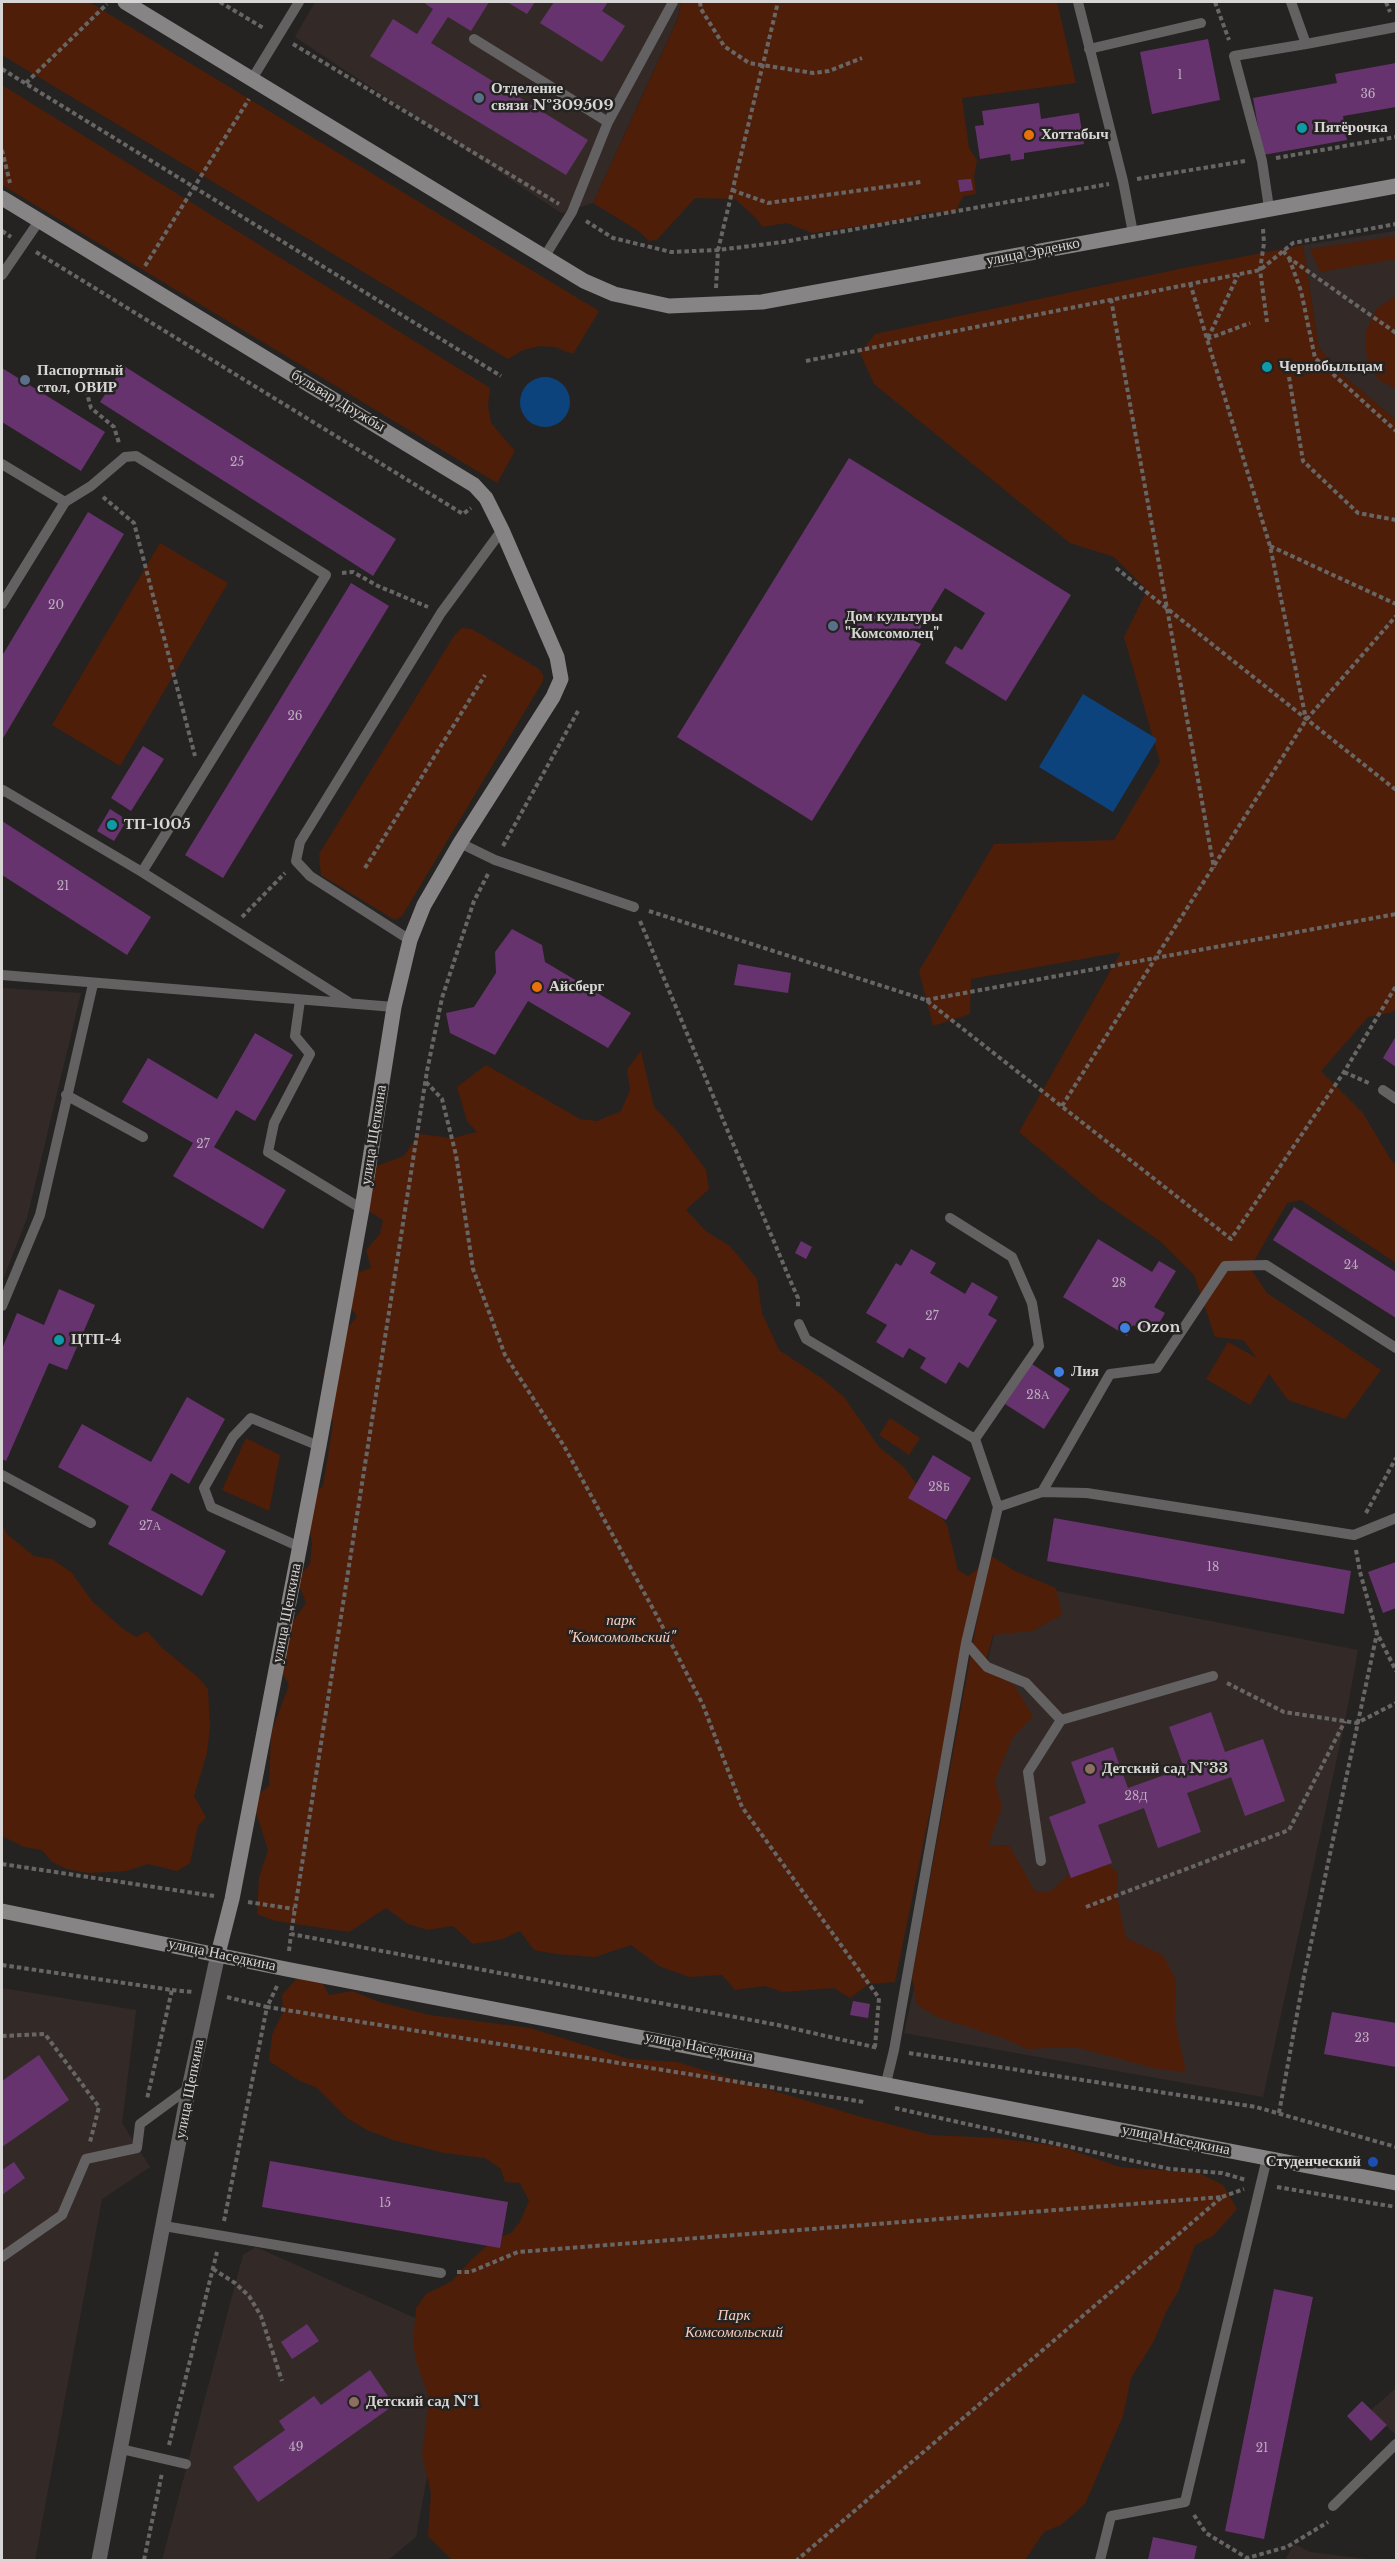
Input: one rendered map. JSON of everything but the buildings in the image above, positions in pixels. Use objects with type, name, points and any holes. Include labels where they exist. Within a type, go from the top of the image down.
[{"type":"main road","points":[[125,2],[545,256]]},
{"type":"main road","name":"улица Эрденко","points":[[545,256],[584,281],[614,294],[669,306],[762,302],[1396,186]]},
{"type":"main road","name":"бульвар Дружбы","points":[[2,198],[474,485],[486,498],[502,530],[557,657],[561,679],[553,697]]},
{"type":"main road","name":"улица Щепкина","points":[[218,1953],[232,1899],[300,1547],[362,1209],[394,1007],[410,940],[424,905],[460,843],[553,697]]},
{"type":"main road","name":"улица Наседкина","points":[[2,1911],[218,1953],[286,1969],[1396,2183]]},
{"type":"street","name":"улица Щепкина","points":[[99,2560],[189,2088],[218,1953]]},
{"type":"lane","points":[[255,81],[299,2]]},
{"type":"lane","points":[[545,256],[572,212],[608,122],[673,2]]},
{"type":"lane","points":[[1078,2],[1123,181],[1133,233]]},
{"type":"lane","points":[[1291,2],[1306,44]]},
{"type":"lane","points":[[1089,49],[1202,23]]},
{"type":"lane","points":[[1269,208],[1262,161],[1234,56],[1396,27]]},
{"type":"lane","points":[[474,39],[608,122]]},
{"type":"lane","points":[[2,276],[39,221]]},
{"type":"lane","points":[[2,604],[65,502],[91,486],[124,457],[136,456],[326,575],[142,872]]},
{"type":"lane","points":[[2,464],[65,502]]},
{"type":"lane","points":[[410,940],[310,876],[296,861],[300,842],[441,613],[502,530]]},
{"type":"lane","points":[[2,792],[3,790],[142,872],[353,1005]]},
{"type":"lane","points":[[460,843],[495,860],[634,907]]},
{"type":"lane","points":[[2,975],[394,1007]]},
{"type":"lane","points":[[2,1306],[40,1215],[93,984]]},
{"type":"lane","points":[[300,1000],[295,1036],[310,1054],[274,1123],[268,1152],[362,1209]]},
{"type":"lane","points":[[1383,1090],[1396,1099]]},
{"type":"lane","points":[[66,1095],[144,1137]]},
{"type":"lane","points":[[950,1218],[1012,1257],[1032,1303],[1039,1346],[975,1439]]},
{"type":"lane","points":[[1042,1492],[1110,1374],[1157,1368],[1225,1266],[1266,1265],[1396,1348]]},
{"type":"lane","points":[[799,1324],[806,1339],[975,1439],[998,1508],[966,1643],[894,2050],[886,2083]]},
{"type":"lane","points":[[300,1547],[212,1507],[204,1488],[233,1437],[251,1418],[319,1446]]},
{"type":"lane","points":[[2,1475],[91,1523]]},
{"type":"lane","points":[[998,1508],[1042,1492],[1087,1493],[1354,1535],[1396,1518]]},
{"type":"lane","points":[[966,1643],[987,1667],[1026,1683],[1061,1720]]},
{"type":"lane","points":[[1041,1861],[1028,1772],[1061,1720],[1213,1676]]},
{"type":"lane","points":[[2,2257],[62,2215],[86,2159],[137,2148],[140,2124],[189,2088]]},
{"type":"lane","points":[[1100,2560],[1110,2516],[1185,2502],[1267,2158]]},
{"type":"lane","points":[[164,2226],[441,2273]]},
{"type":"lane","points":[[1333,2506],[1396,2444]]},
{"type":"lane","points":[[121,2449],[186,2464]]},
{"type":"path","points":[[26,83],[109,2]]},
{"type":"path","points":[[220,2],[334,67],[613,238],[671,252],[718,250],[783,242],[1123,181],[1249,161],[1262,161],[1396,137]]},
{"type":"path","points":[[700,2],[701,9],[724,46],[749,63],[813,73],[829,71],[862,58]]},
{"type":"path","points":[[715,305],[718,250],[778,2]]},
{"type":"path","points":[[1215,2],[1234,56]]},
{"type":"path","points":[[2,69],[501,376]]},
{"type":"path","points":[[136,279],[194,188],[255,81]]},
{"type":"path","points":[[732,190],[768,203],[921,182]]},
{"type":"path","points":[[806,361],[1260,270],[1293,243],[1396,224]]},
{"type":"path","points":[[2,231],[463,514],[486,498]]},
{"type":"path","points":[[1283,250],[1289,258],[1301,291],[1315,358],[1396,430]]},
{"type":"path","points":[[1289,258],[1396,333]]},
{"type":"path","points":[[1260,270],[1267,322]]},
{"type":"path","points":[[1207,339],[1239,274]]},
{"type":"path","points":[[1190,283],[1270,546],[1306,720]]},
{"type":"path","points":[[1111,299],[1214,868]]},
{"type":"path","points":[[1207,339],[1250,323]]},
{"type":"path","points":[[1289,377],[1303,461],[1358,513],[1396,520]]},
{"type":"path","points":[[86,390],[91,408],[114,427],[124,457]]},
{"type":"path","points":[[91,486],[134,523],[201,777]]},
{"type":"path","points":[[1270,546],[1396,604]]},
{"type":"path","points":[[1116,568],[1396,790]]},
{"type":"path","points":[[326,575],[353,572],[378,586],[441,613]]},
{"type":"path","points":[[1062,1106],[1306,720],[1396,615]]},
{"type":"path","points":[[365,868],[485,675]]},
{"type":"path","points":[[144,2560],[165,2458],[213,2270],[267,2007],[286,1969],[425,1081],[442,998],[474,901],[578,711]]},
{"type":"path","points":[[230,928],[296,861]]},
{"type":"path","points":[[634,907],[926,1000],[1231,1239],[1344,1072],[1396,986]]},
{"type":"path","points":[[634,907],[798,1298]]},
{"type":"path","points":[[926,1000],[1396,914]]},
{"type":"path","points":[[1344,1072],[1383,1090]]},
{"type":"path","points":[[425,1081],[442,1099],[456,1155],[473,1269],[505,1354],[564,1446],[703,1705],[741,1807],[879,1998],[875,2047]]},
{"type":"path","points":[[1396,1458],[1354,1535],[1360,1572],[1377,1633],[1396,1671]]},
{"type":"path","points":[[1279,2113],[1304,1976],[1377,1633]]},
{"type":"path","points":[[1213,1676],[1284,1712],[1357,1723],[1396,1703]]},
{"type":"path","points":[[1086,1907],[1289,1830],[1345,1721]]},
{"type":"path","points":[[2,1864],[294,1910]]},
{"type":"path","points":[[291,1934],[778,2025],[875,2047],[1256,2107],[1396,2147]]},
{"type":"path","points":[[2,1965],[210,1994],[267,2007],[867,2102]]},
{"type":"path","points":[[140,2124],[172,1990]]},
{"type":"path","points":[[2,2036],[45,2034],[99,2107],[86,2159]]},
{"type":"path","points":[[890,2107],[1170,2169],[1222,2173],[1259,2184],[1396,2207]]},
{"type":"path","points":[[441,2273],[470,2272],[518,2252],[1222,2197],[797,2560]]},
{"type":"path","points":[[213,2270],[236,2283],[249,2296],[261,2316],[282,2381]]},
{"type":"path","points":[[1185,2502],[1206,2534],[1247,2558],[1287,2547],[1328,2522]]},
{"type":"shaded area","points":[[315,2],[681,2],[678,17],[593,203],[561,213],[295,37]]},
{"type":"shaded area","points":[[1396,231],[1396,420],[1345,377],[1319,348],[1303,245]]},
{"type":"shaded area","points":[[2,988],[81,993],[27,1218],[2,1282]]},
{"type":"shaded area","points":[[1006,1581],[1358,1650],[1345,1721],[1263,2097],[904,2033]]},
{"type":"shaded area","points":[[2,1988],[136,2010],[122,2123],[150,2167],[102,2199],[35,2560],[2,2560]]},
{"type":"shaded area","points":[[256,2247],[453,2335],[416,2537],[388,2560],[162,2560],[243,2255]]},
{"type":"shaded area","points":[[1396,2388],[1396,2435],[1371,2410]]},
{"type":"shaded area","points":[[1294,2544],[1310,2552],[1374,2560],[1285,2560]]},
{"type":"green space","points":[[2,2],[89,2],[599,311],[573,354],[555,347],[540,346],[523,350],[508,359],[2,55]]},
{"type":"green space","points":[[681,2],[1057,2],[1076,83],[962,98],[969,148],[977,160],[974,176],[976,194],[963,196],[956,211],[923,213],[901,220],[812,233],[787,223],[762,227],[758,220],[735,199],[695,198],[656,241],[653,239],[650,242],[640,232],[593,203],[678,18]]},
{"type":"green space","points":[[2,85],[490,388],[488,406],[491,423],[515,451],[497,483],[2,185]]},
{"type":"green space","points":[[1396,236],[1396,259],[1320,272],[1310,249]]},
{"type":"green space","points":[[1303,245],[1319,348],[1345,377],[1396,420],[1396,1008],[1393,1012],[1368,1017],[1321,1071],[1363,1113],[1391,1160],[1396,1164],[1396,1263],[1301,1200],[1287,1203],[1250,1268],[1267,1293],[1381,1370],[1345,1419],[1288,1400],[1269,1374],[1250,1405],[1206,1379],[1228,1342],[1257,1358],[1243,1340],[1215,1337],[1194,1275],[1161,1242],[1099,1199],[1019,1132],[1121,952],[971,979],[970,1014],[933,1026],[919,971],[994,844],[1114,840],[1160,762],[1124,637],[1147,590],[1114,557],[1070,543],[874,384],[860,353],[875,334]]},
{"type":"green space","points":[[1396,296],[1396,389],[1379,380],[1367,360],[1365,333],[1377,308]]},
{"type":"green space","points":[[160,543],[228,583],[120,766],[52,725]]},
{"type":"green space","points":[[462,628],[472,629],[539,669],[543,675],[543,681],[402,916],[395,920],[321,875],[319,854],[454,636]]},
{"type":"green space","name":"парк \"Комсомольский\"","points":[[641,1051],[654,1107],[678,1132],[706,1170],[709,1189],[686,1210],[707,1232],[730,1246],[757,1279],[762,1313],[779,1350],[823,1379],[844,1397],[879,1447],[903,1466],[947,1525],[958,1570],[968,1576],[980,1567],[895,1982],[869,1984],[850,1998],[834,1988],[784,1992],[764,1986],[735,1990],[722,1975],[689,1977],[659,1966],[631,1945],[595,1957],[556,1954],[534,1950],[520,1931],[503,1939],[473,1944],[453,1926],[428,1930],[408,1924],[386,1908],[349,1932],[276,1921],[257,1914],[259,1878],[268,1850],[252,1800],[269,1786],[271,1733],[289,1685],[281,1671],[286,1631],[306,1603],[297,1579],[310,1564],[312,1544],[309,1525],[298,1509],[323,1486],[333,1424],[324,1371],[341,1335],[357,1317],[353,1310],[343,1304],[356,1273],[371,1268],[366,1250],[380,1234],[383,1220],[370,1212],[366,1170],[404,1156],[419,1134],[452,1138],[477,1132],[467,1121],[457,1087],[486,1065],[580,1119],[597,1121],[621,1111],[630,1090],[627,1069]]},
{"type":"green space","points":[[890,1418],[920,1438],[909,1455],[879,1435]]},
{"type":"green space","points":[[246,1438],[280,1455],[269,1511],[222,1490]]},
{"type":"green space","points":[[2,1523],[7,1534],[34,1556],[52,1559],[71,1572],[92,1601],[123,1629],[136,1637],[147,1631],[162,1648],[198,1677],[208,1689],[210,1727],[207,1753],[194,1796],[206,1817],[198,1826],[190,1863],[177,1871],[148,1864],[126,1871],[110,1872],[89,1873],[67,1869],[52,1862],[42,1850],[24,1847],[2,1836]]},
{"type":"green space","points":[[993,1557],[1015,1571],[1056,1588],[1062,1615],[1032,1631],[993,1635],[984,1668],[1014,1685],[1033,1716],[1012,1739],[995,1781],[1002,1807],[988,1846],[1009,1845],[1035,1891],[1050,1892],[1078,1866],[1098,1855],[1118,1873],[1117,1897],[1126,1938],[1163,1955],[1176,1980],[1175,2021],[1186,2072],[1157,2069],[1075,2047],[1027,2049],[1005,2039],[937,2017],[917,2005],[912,1978],[988,1560]]},
{"type":"green space","name":"Парк Комсомольский","points":[[300,1975],[323,1984],[329,1995],[353,1991],[379,2002],[430,2015],[530,2028],[629,2059],[677,2062],[858,2116],[931,2135],[997,2138],[1059,2146],[1120,2167],[1199,2173],[1223,2185],[1237,2209],[1213,2236],[1195,2245],[1178,2292],[1167,2310],[1154,2341],[1131,2378],[1123,2416],[1085,2504],[1061,2525],[1044,2532],[1025,2560],[452,2560],[428,2536],[431,2493],[422,2455],[429,2398],[416,2361],[413,2342],[416,2308],[426,2294],[452,2281],[495,2239],[511,2233],[520,2222],[529,2201],[520,2183],[505,2182],[501,2169],[485,2158],[444,2153],[393,2140],[367,2130],[347,2118],[317,2088],[298,2080],[269,2061],[272,2035],[283,2012],[282,1995]]},
{"type":"water","points":[[540,377],[550,377],[563,384],[570,397],[570,407],[563,420],[550,427],[540,427],[531,423],[524,416],[520,407],[520,397],[524,388],[531,381]]},
{"type":"water","points":[[1083,694],[1157,739],[1113,812],[1039,767]]},
{"type":"place","name":"Отделение связи №309509","points":[[479,98]]},
{"type":"place","name":"Пятёрочка","points":[[1302,128]]},
{"type":"place","name":"Хоттабыч","points":[[1029,135]]},
{"type":"place","name":"Чернобыльцам","points":[[1267,367]]},
{"type":"place","name":"Паспортный стол, ОВИР","points":[[25,380]]},
{"type":"place","name":"Дом культуры \"Комсомолец\"","points":[[833,626]]},
{"type":"place","name":"ТП-1005","points":[[112,825]]},
{"type":"place","name":"Айсберг","points":[[537,987]]},
{"type":"place","name":"Ozon","points":[[1125,1328]]},
{"type":"place","name":"ЦТП-4","points":[[59,1340]]},
{"type":"place","name":"Лия","points":[[1059,1372]]},
{"type":"place","name":"Детский сад №33","points":[[1090,1769]]},
{"type":"place","name":"Студенческий","points":[[1373,2162]]},
{"type":"place","name":"Детский сад №1","points":[[354,2402]]}]
